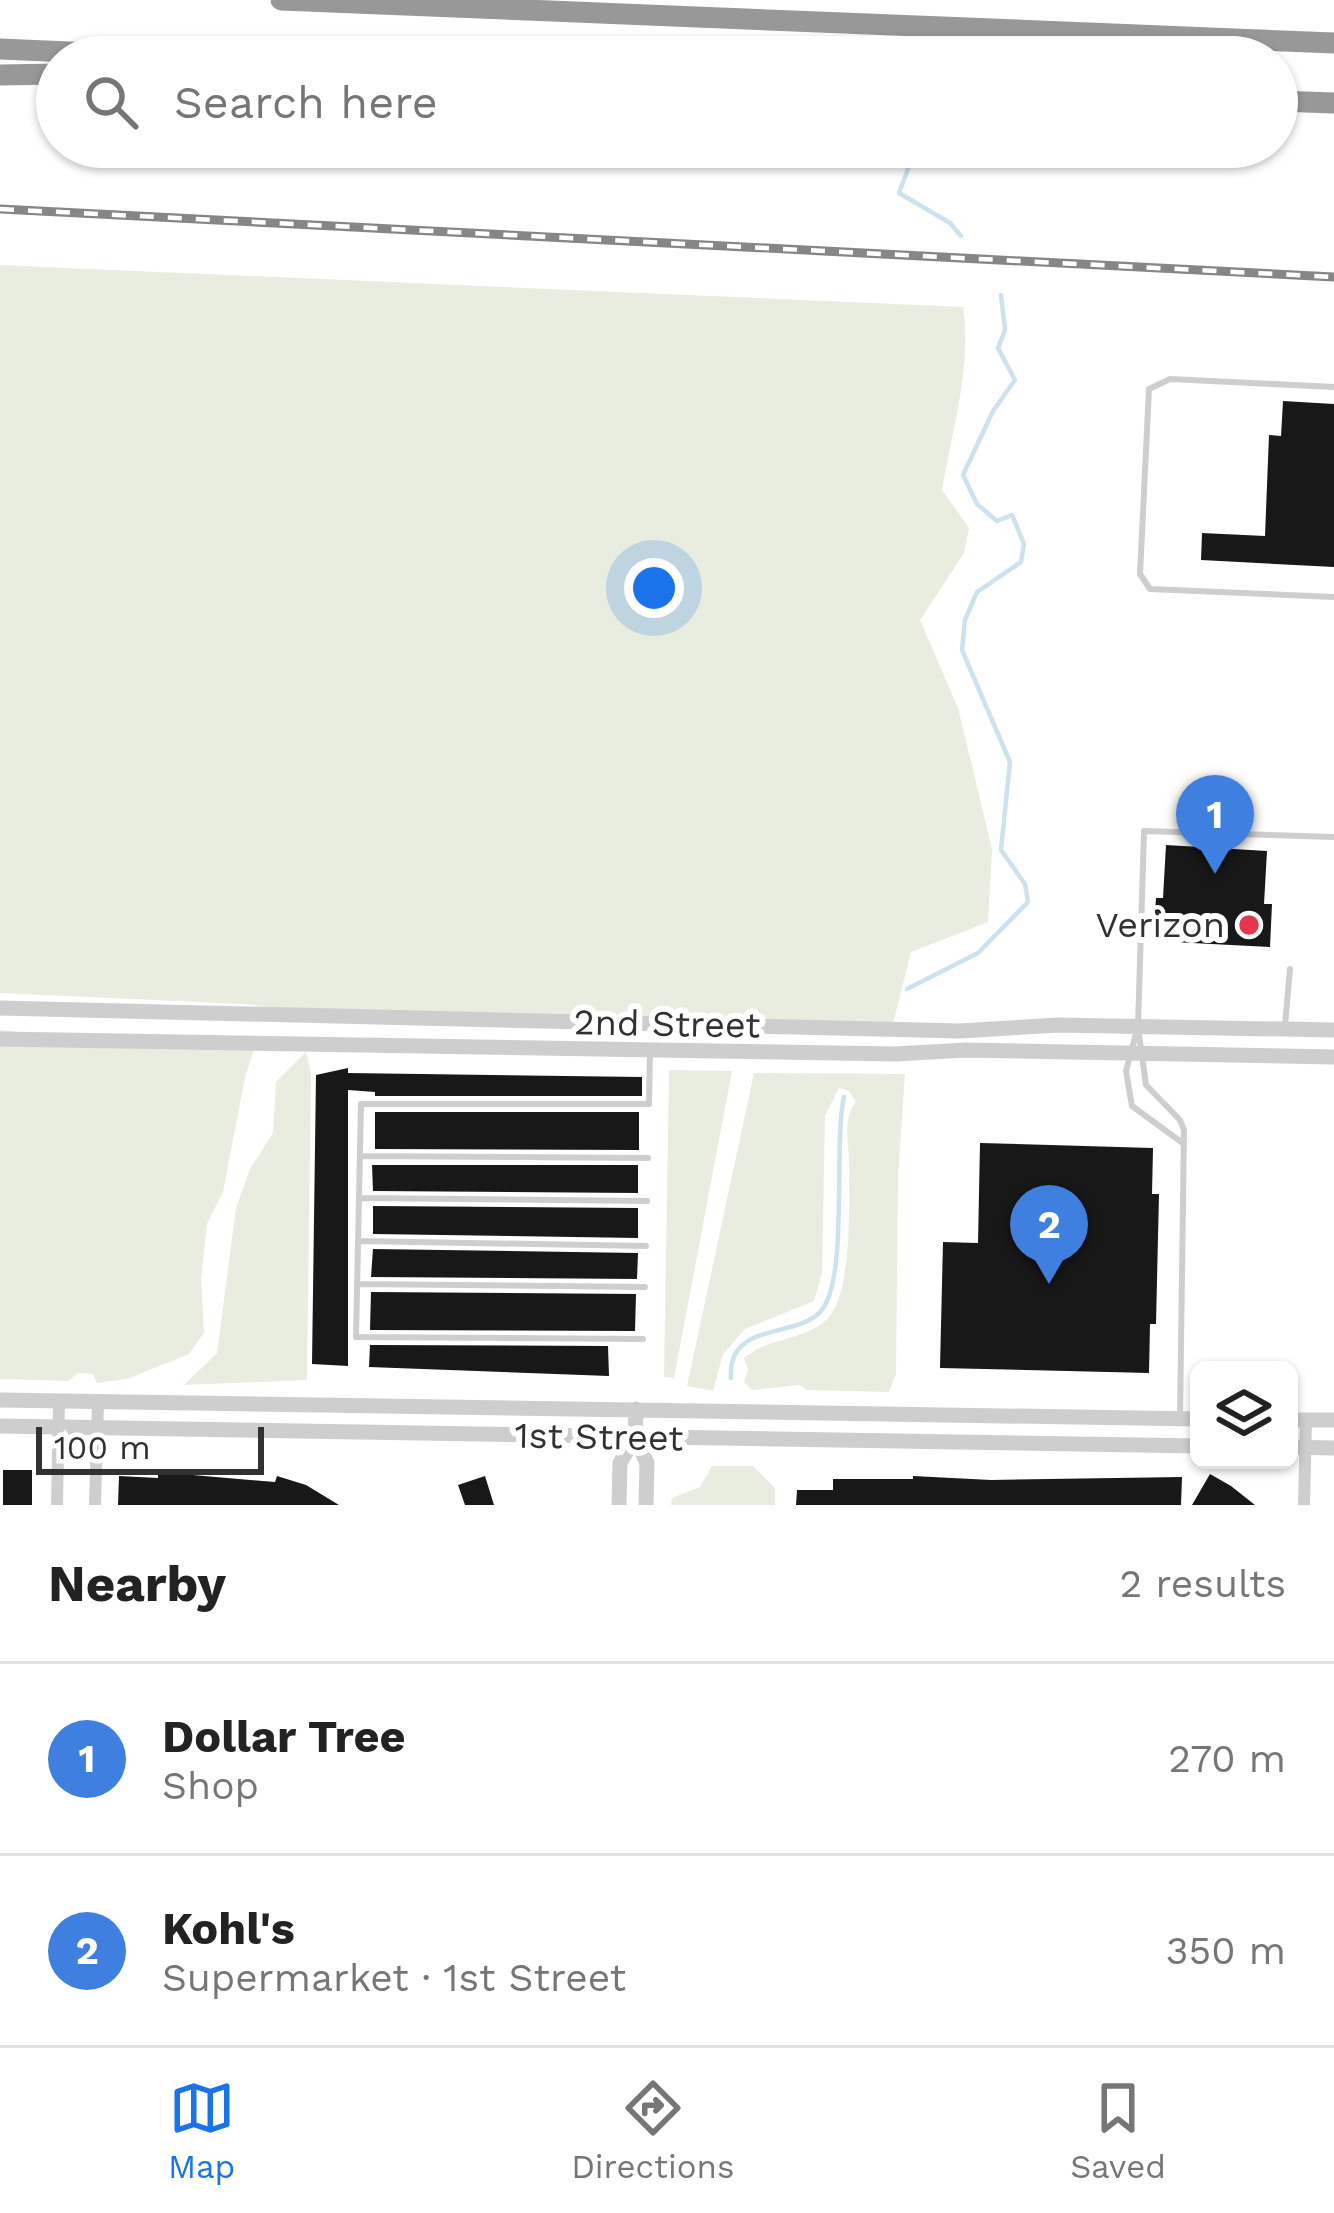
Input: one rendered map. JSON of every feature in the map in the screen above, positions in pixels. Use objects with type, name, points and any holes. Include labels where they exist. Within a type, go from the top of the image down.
[{"type":"highway","points":[[281,0],[1163,36]]},
{"type":"highway","points":[[1298,42],[1334,43]]},
{"type":"highway","points":[[0,49],[36,51]]},
{"type":"highway","points":[[0,75],[36,74]]},
{"type":"highway","points":[[1298,102],[1334,103]]},
{"type":"street","name":"2nd Street","points":[[0,1008],[960,1031],[1058,1025],[1334,1030]]},
{"type":"street","name":"2nd Street","points":[[0,1039],[1137,1053]]},
{"type":"street","points":[[1137,1053],[1334,1057]]},
{"type":"street","name":"1st Street","points":[[0,1400],[1190,1418]]},
{"type":"street","points":[[57,1505],[58,1401]]},
{"type":"street","points":[[95,1505],[98,1402]]},
{"type":"street","points":[[636,1409],[635,1437],[647,1463],[646,1505]]},
{"type":"street","points":[[1298,1420],[1334,1420]]},
{"type":"street","name":"1st Street","points":[[0,1426],[1190,1446]]},
{"type":"street","points":[[619,1505],[620,1463],[635,1437]]},
{"type":"street","points":[[1298,1448],[1334,1448]]},
{"type":"street","points":[[1298,1456],[1304,1505]]},
{"type":"lane","points":[[1334,387],[1170,379],[1149,388],[1140,574],[1150,589],[1334,597]]},
{"type":"lane","points":[[1180,1418],[1184,1144],[1180,1120],[1146,1085],[1137,1053],[1144,831],[1334,837]]},
{"type":"lane","points":[[1285,1030],[1290,969]]},
{"type":"lane","points":[[644,1339],[356,1337],[357,1284],[361,1104],[649,1104],[650,1050]]},
{"type":"lane","points":[[1137,1053],[1126,1071],[1132,1106],[1184,1144]]},
{"type":"lane","points":[[360,1156],[648,1159]]},
{"type":"lane","points":[[359,1198],[647,1201]]},
{"type":"lane","points":[[358,1241],[646,1246]]},
{"type":"lane","points":[[357,1284],[645,1287]]},
{"type":"shaded area","points":[[0,265],[963,307],[963,375],[942,490],[969,528],[964,553],[920,620],[958,708],[992,849],[988,922],[911,952],[892,1028],[349,1015],[243,1004],[0,993]]},
{"type":"shaded area","points":[[0,1030],[255,1046],[223,1192],[207,1224],[201,1279],[204,1333],[189,1354],[127,1379],[97,1383],[93,1374],[78,1373],[68,1381],[0,1379]]},
{"type":"shaded area","points":[[306,1052],[311,1073],[307,1380],[184,1385],[217,1353],[236,1208],[250,1169],[273,1133],[276,1082]]},
{"type":"shaded area","points":[[669,1070],[732,1071],[674,1378],[664,1377]]},
{"type":"shaded area","points":[[754,1073],[905,1074],[898,1177],[896,1374],[889,1392],[807,1390],[800,1385],[752,1390],[744,1382],[748,1370],[744,1358],[818,1326],[835,1307],[841,1289],[849,1222],[848,1124],[856,1102],[849,1091],[839,1088],[825,1116],[822,1273],[814,1301],[745,1329],[723,1354],[713,1391],[687,1386]]},
{"type":"shaded area","points":[[712,1466],[753,1466],[775,1488],[775,1505],[671,1505],[672,1498],[700,1487]]},
{"type":"building","points":[[1283,401],[1334,404],[1334,567],[1201,560],[1202,533],[1265,536],[1269,435],[1281,436]]},
{"type":"building","points":[[1166,845],[1267,851],[1264,904],[1272,904],[1270,947],[1153,941],[1156,898],[1163,898]]},
{"type":"building","points":[[348,1068],[348,1073],[642,1077],[642,1096],[375,1096],[375,1092],[348,1090],[348,1366],[312,1364],[316,1075]]},
{"type":"building","points":[[375,1112],[639,1112],[639,1150],[375,1149]]},
{"type":"building","points":[[980,1143],[1153,1148],[1152,1194],[1159,1194],[1156,1324],[1150,1324],[1149,1373],[940,1368],[943,1242],[978,1243]]},
{"type":"building","points":[[372,1165],[638,1165],[638,1193],[373,1191]]},
{"type":"building","points":[[373,1206],[638,1208],[638,1238],[373,1234]]},
{"type":"building","points":[[373,1249],[638,1253],[637,1279],[371,1277]]},
{"type":"building","points":[[371,1292],[636,1294],[635,1331],[370,1330]]},
{"type":"building","points":[[370,1345],[608,1346],[609,1376],[369,1367]]},
{"type":"building","points":[[3,1470],[32,1470],[32,1505],[3,1505]]},
{"type":"building","points":[[158,1472],[275,1482],[277,1476],[306,1485],[339,1505],[118,1505],[119,1476],[158,1478]]},
{"type":"building","points":[[1210,1474],[1231,1486],[1255,1505],[1192,1505]]},
{"type":"building","points":[[485,1476],[494,1505],[465,1505],[458,1485]]},
{"type":"building","points":[[1182,1477],[1181,1505],[796,1505],[797,1490],[833,1490],[833,1479],[991,1480]]},
{"type":"waterway","points":[[908,168],[899,193],[950,223],[961,236]]},
{"type":"waterway","points":[[907,989],[978,953],[1028,902],[1025,884],[1001,850],[1010,762],[962,650],[965,620],[977,592],[1021,562],[1024,544],[1012,515],[997,521],[977,504],[963,475],[993,411],[1015,380],[998,348],[1005,330],[1001,295]]},
{"type":"waterway","points":[[731,1378],[740,1347],[810,1320],[830,1294],[838,1242],[844,1097]]},
{"type":"railway","points":[[0,209],[1334,277]]},
{"type":"place","name":"Dollar Tree","points":[[1215,874]]},
{"type":"place","name":"Verizon","points":[[1249,925]]},
{"type":"place","name":"Kohl's","points":[[1049,1284]]}]
